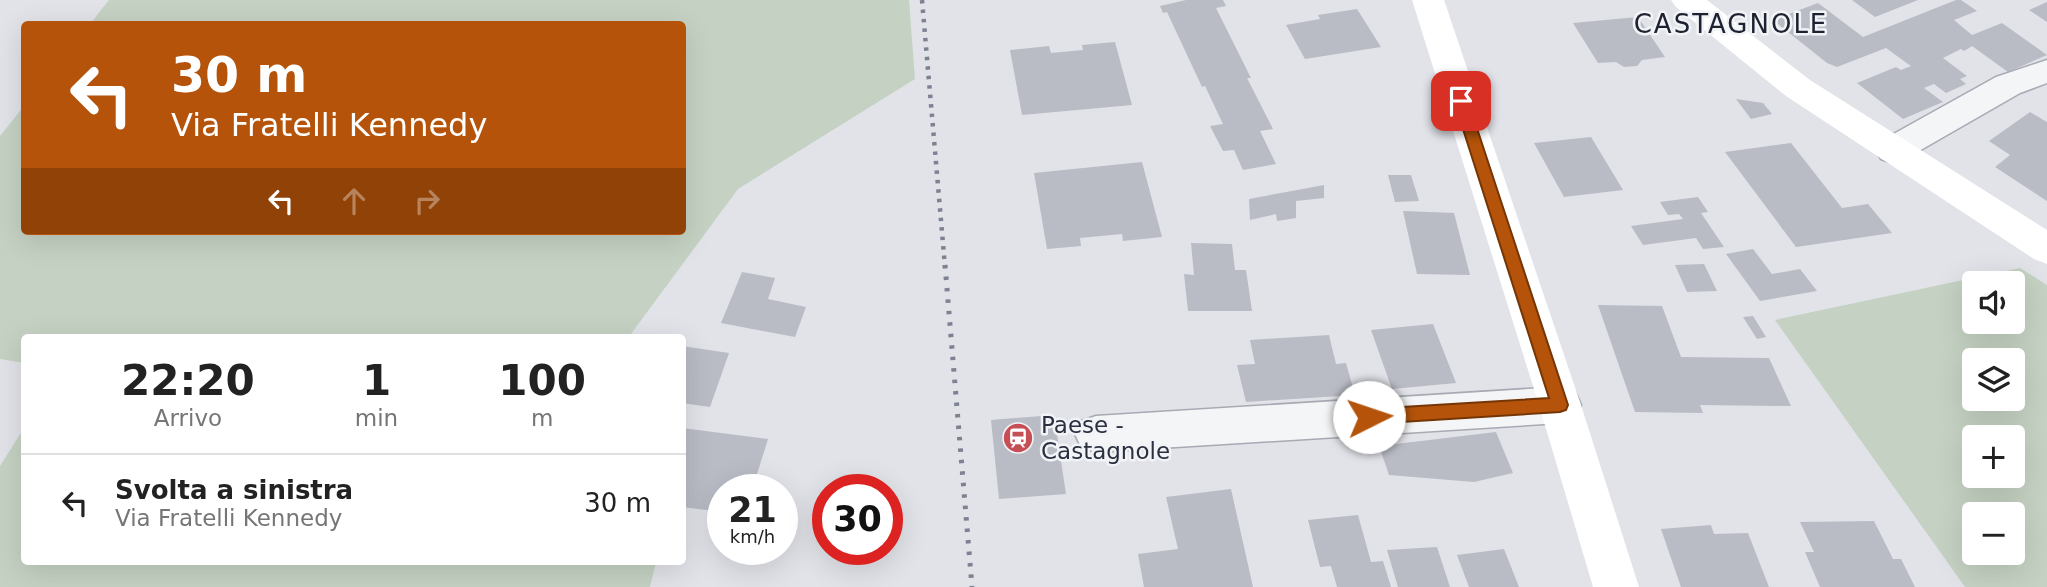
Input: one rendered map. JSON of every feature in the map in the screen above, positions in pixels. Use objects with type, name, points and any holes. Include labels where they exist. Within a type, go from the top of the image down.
[{"type":"street","points":[[1427,0],[1560,405],[1616,587]]},
{"type":"street","points":[[1687,0],[1798,88],[2047,249]]},
{"type":"street","points":[[1892,150],[2008,85],[2047,71]]},
{"type":"street","points":[[1096,434],[1560,405]]},
{"type":"green space","points":[[109,0],[909,0],[915,79],[738,189],[631,334],[21,334],[21,362],[0,359],[0,136],[21,110],[21,235],[686,235],[686,21],[92,21]]},
{"type":"green space","points":[[2025,271],[2047,285],[2047,587],[1965,587],[1775,320],[1962,280],[1962,334],[2025,334]]},
{"type":"green space","points":[[21,433],[21,565],[655,565],[650,587],[0,587],[0,466]]},
{"type":"building","points":[[1186,0],[1223,0],[1226,6],[1216,8],[1273,129],[1260,131],[1276,164],[1243,170],[1234,150],[1223,151],[1210,126],[1223,124],[1205,86],[1202,87],[1167,12],[1163,13],[1160,6]]},
{"type":"building","points":[[1852,0],[1918,0],[1875,17]]},
{"type":"building","points":[[1961,0],[1977,11],[1954,20],[1972,35],[2002,23],[2047,55],[2008,72],[1972,46],[1964,51],[1961,49],[1943,58],[1967,76],[1960,79],[1966,84],[1946,93],[1934,84],[1924,88],[1943,102],[1903,119],[1857,83],[1896,67],[1901,70],[1911,66],[1886,48],[1837,67],[1827,63],[1773,20],[1818,3],[1863,37]]},
{"type":"building","points":[[2047,2],[2047,22],[2029,10]]},
{"type":"building","points":[[1357,9],[1381,47],[1305,59],[1286,25],[1320,19],[1318,15]]},
{"type":"building","points":[[1638,17],[1665,57],[1642,60],[1637,66],[1624,67],[1616,62],[1598,63],[1573,23]]},
{"type":"building","points":[[1115,42],[1132,105],[1022,115],[1010,50],[1049,46],[1051,53],[1083,50],[1082,45]]},
{"type":"building","points":[[1736,99],[1763,103],[1772,114],[1751,119]]},
{"type":"building","points":[[2030,112],[2047,122],[2047,201],[1995,167],[2010,155],[1989,141]]},
{"type":"building","points":[[1591,137],[1623,190],[1564,197],[1534,143]]},
{"type":"building","points":[[1791,143],[1842,208],[1868,204],[1892,233],[1796,247],[1725,152]]},
{"type":"building","points":[[1142,162],[1162,237],[1123,241],[1122,234],[1080,238],[1081,246],[1047,249],[1034,173]]},
{"type":"building","points":[[1388,175],[1411,175],[1419,201],[1395,202]]},
{"type":"building","points":[[1324,185],[1324,198],[1296,201],[1296,218],[1277,221],[1276,214],[1250,220],[1249,199]]},
{"type":"building","points":[[1698,197],[1708,212],[1701,213],[1724,247],[1703,249],[1696,238],[1643,245],[1631,226],[1683,219],[1679,214],[1668,215],[1660,202]]},
{"type":"building","points":[[1403,211],[1454,213],[1470,275],[1417,274]]},
{"type":"building","points":[[1191,243],[1232,244],[1235,270],[1246,270],[1252,311],[1188,311],[1184,274],[1194,275]]},
{"type":"building","points":[[1753,249],[1772,274],[1800,269],[1817,291],[1760,301],[1726,254]]},
{"type":"building","points":[[1704,264],[1717,291],[1687,292],[1675,265]]},
{"type":"building","points":[[742,272],[775,278],[768,299],[806,307],[795,337],[721,323]]},
{"type":"building","points":[[1598,305],[1662,306],[1681,357],[1769,358],[1791,406],[1700,405],[1703,413],[1635,412]]},
{"type":"building","points":[[1753,316],[1766,337],[1757,339],[1743,317]]},
{"type":"building","points":[[1433,324],[1456,383],[1392,389],[1371,330]]},
{"type":"building","points":[[1329,335],[1336,364],[1346,363],[1355,395],[1246,402],[1237,365],[1255,364],[1250,340]]},
{"type":"building","points":[[686,347],[729,353],[710,407],[686,404]]},
{"type":"building","points":[[1054,415],[1066,494],[999,499],[991,420]]},
{"type":"building","points":[[686,429],[768,439],[757,474],[707,474],[707,510],[686,507]]},
{"type":"building","points":[[1496,432],[1513,473],[1474,482],[1389,475],[1379,446]]},
{"type":"building","points":[[1231,489],[1253,587],[1144,587],[1138,554],[1178,549],[1166,497]]},
{"type":"building","points":[[1358,515],[1371,562],[1383,561],[1391,587],[1337,587],[1331,566],[1320,567],[1308,520]]},
{"type":"building","points":[[1874,521],[1893,559],[1901,559],[1915,587],[1820,587],[1805,552],[1814,552],[1800,522]]},
{"type":"building","points":[[1711,525],[1714,534],[1748,533],[1769,587],[1681,587],[1661,529]]},
{"type":"building","points":[[1437,547],[1450,587],[1398,587],[1387,550]]},
{"type":"building","points":[[1504,549],[1519,587],[1469,587],[1457,555]]},
{"type":"railway","points":[[922,0],[945,267]]},
{"type":"railway","points":[[945,265],[972,587]]},
{"type":"place","name":"Paese - Castagnole","points":[[1018,438]]},
{"type":"district","name":"CASTAGNOLE","points":[[1731,24]]},
{"type":"route","points":[[1369,417],[1560,405],[1461,101]]}]
